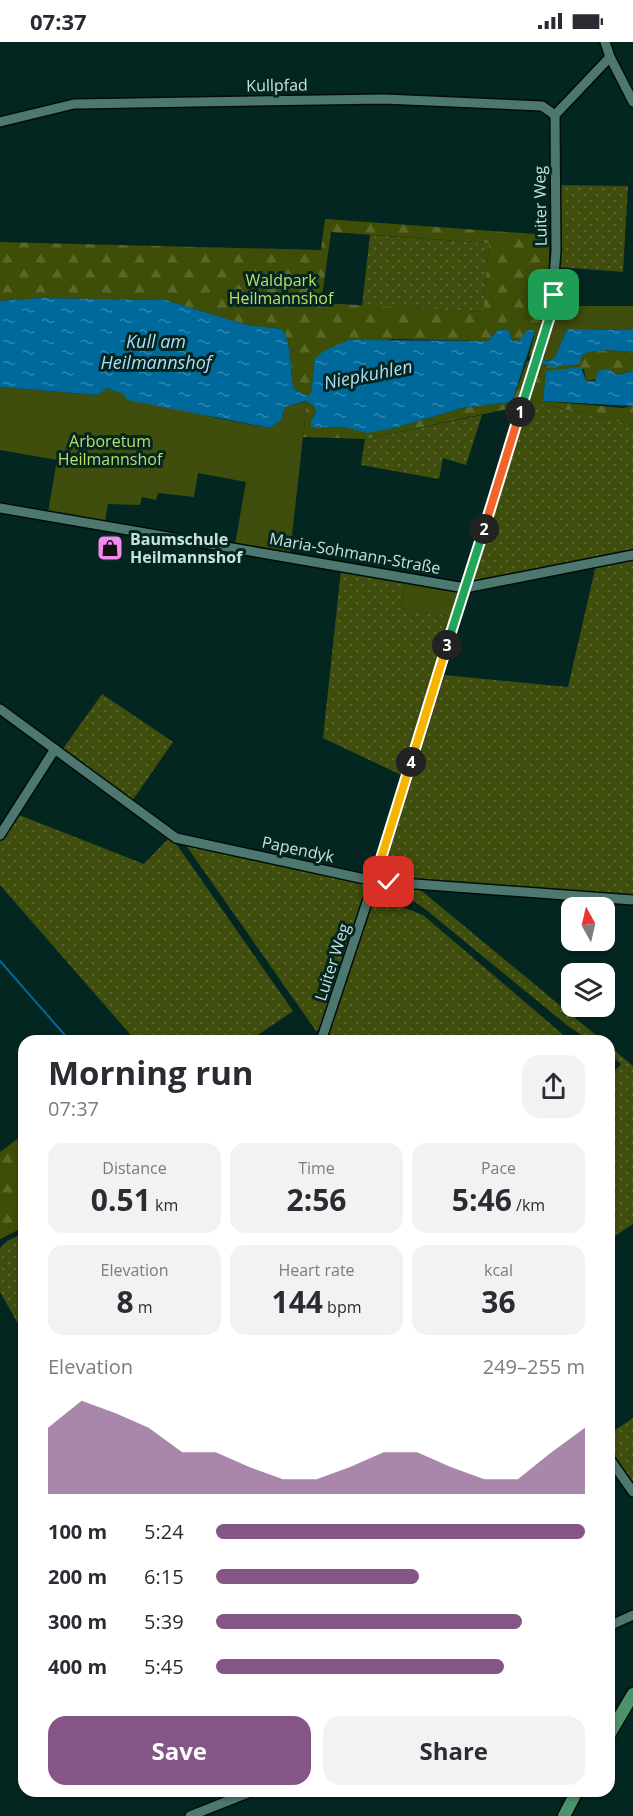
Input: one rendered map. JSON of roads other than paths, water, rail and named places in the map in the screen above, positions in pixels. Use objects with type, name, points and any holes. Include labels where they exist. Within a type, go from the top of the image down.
[{"type":"main road","points":[[615,1725],[633,1694]]},
{"type":"main road","points":[[564,1816],[574,1797]]},
{"type":"street","points":[[605,42],[610,57],[633,102]]},
{"type":"street","points":[[555,115],[610,57]]},
{"type":"street","name":"Kullpfad","points":[[0,122],[74,104],[310,100],[420,100],[542,106],[555,115]]},
{"type":"street","name":"Luiter Weg","points":[[323,1035],[374,881],[551,313],[556,250],[555,115]]},
{"type":"street","name":"Maria-Sohmann-Straße","points":[[0,508],[465,588],[633,555]]},
{"type":"street","name":"Papendyk","points":[[0,709],[176,838],[374,881],[633,900]]},
{"type":"street","points":[[0,835],[56,749]]},
{"type":"street","points":[[615,1466],[633,1492]]},
{"type":"street","points":[[615,1623],[633,1615]]},
{"type":"street","points":[[190,1816],[238,1797]]},
{"type":"water","name":"Kull am Heilmannshof","points":[[40,298],[165,300],[247,325],[282,329],[288,343],[294,389],[307,396],[311,393],[315,358],[324,351],[349,340],[488,341],[498,330],[508,329],[512,341],[520,340],[528,329],[535,331],[512,402],[462,408],[395,428],[367,433],[344,427],[311,427],[311,421],[316,412],[314,406],[306,401],[285,407],[281,420],[270,428],[127,400],[124,394],[106,388],[98,395],[0,387],[0,301]]},
{"type":"water","points":[[567,329],[633,330],[633,352],[608,350],[589,352],[581,356],[580,364],[552,367],[541,363],[542,360],[550,361],[555,357]]},
{"type":"water","points":[[581,367],[586,381],[595,381],[599,370],[609,369],[616,375],[633,371],[633,406],[543,401],[546,371]]},
{"type":"waterway","points":[[0,961],[65,1035]]},
{"type":"place","name":"Baumschule Heilmannshof","points":[[110,548]]},
{"type":"park label","name":"Waldpark Heilmannshof","points":[[281,289]]},
{"type":"park label","name":"Arboretum Heilmannshof","points":[[110,450]]},
{"type":"water label","name":"Niepkuhlen","points":[[368,374]]}]
